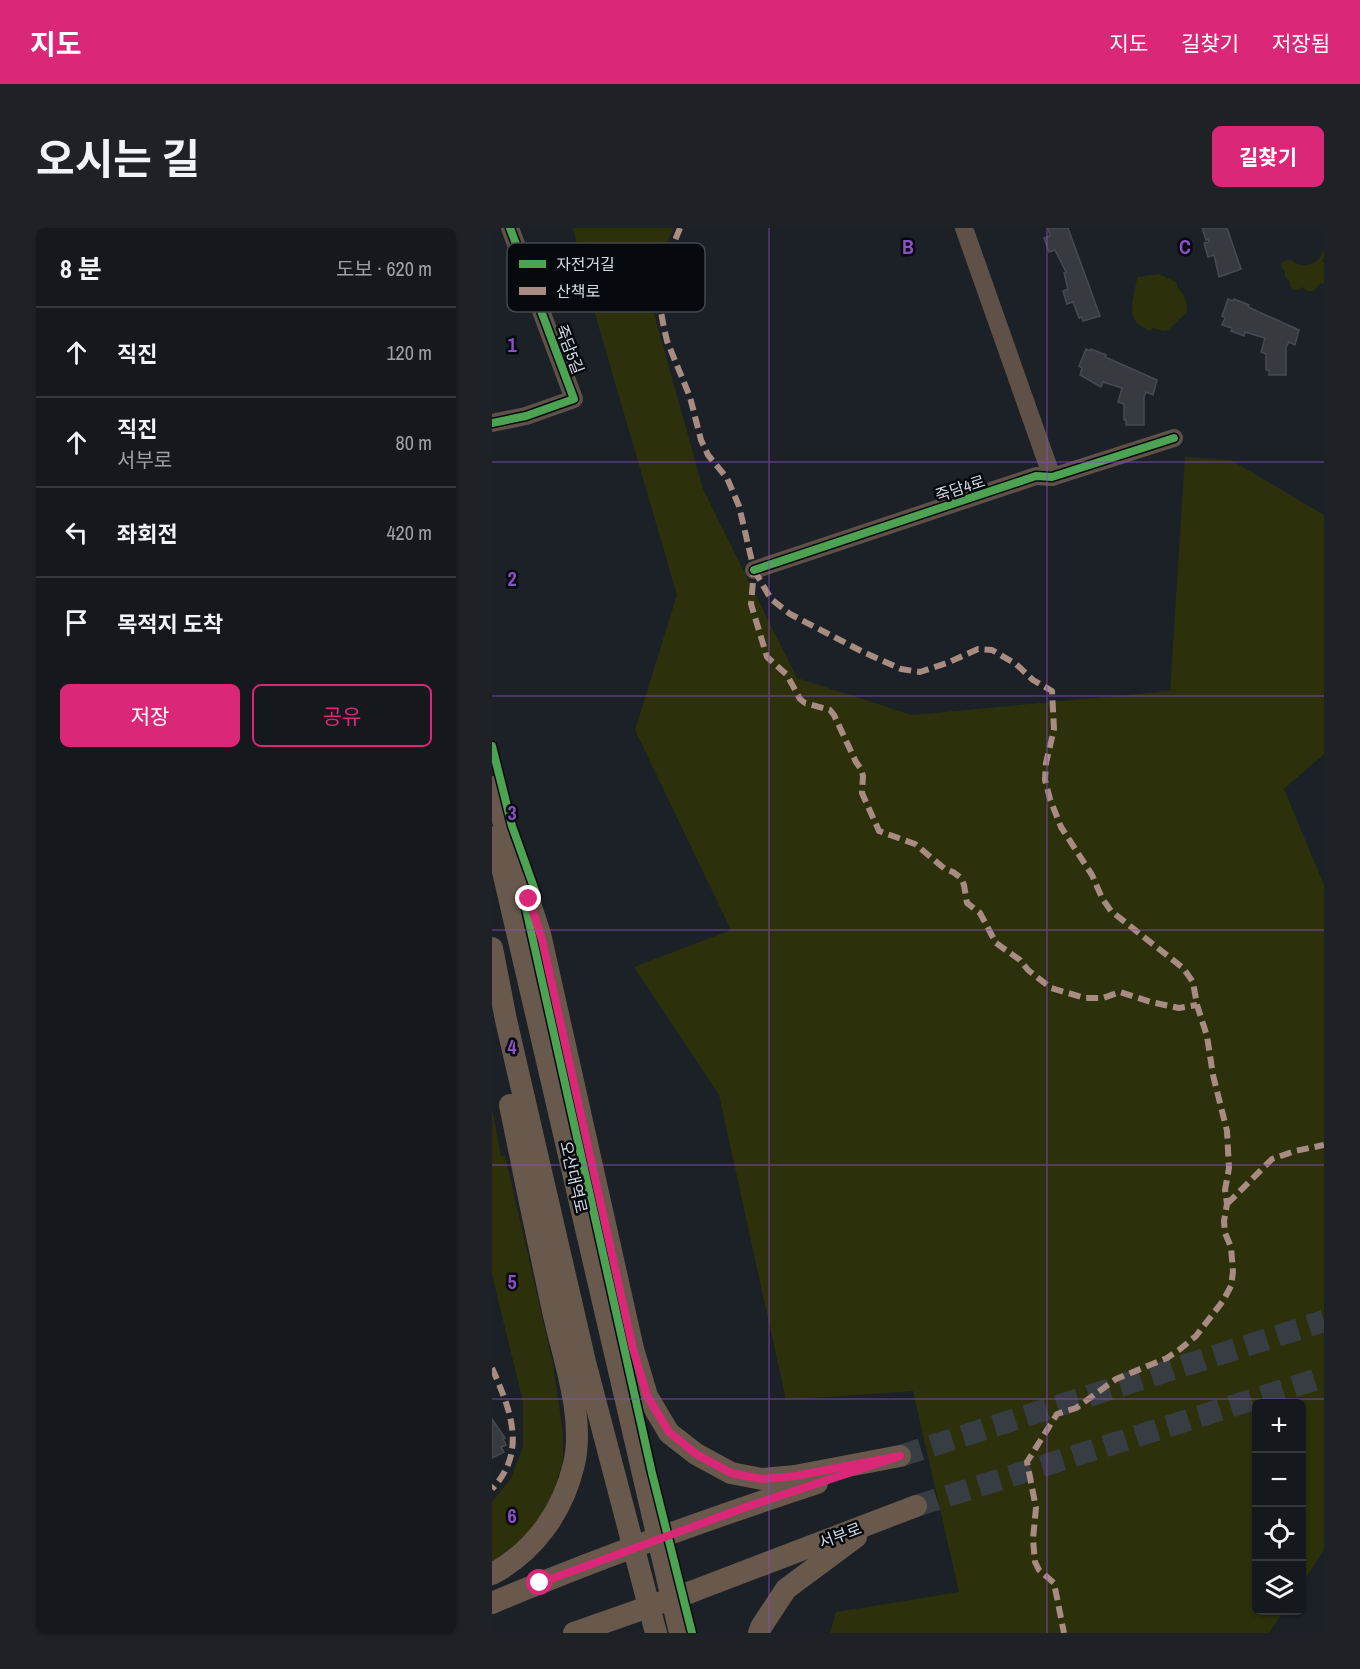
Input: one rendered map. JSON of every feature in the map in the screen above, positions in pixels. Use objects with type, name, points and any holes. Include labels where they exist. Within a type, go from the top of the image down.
[{"type":"main road","points":[[492,787],[542,940],[633,1349],[647,1396],[669,1432],[696,1454],[731,1473],[762,1479],[795,1476],[900,1456],[749,1506],[492,1603]]},
{"type":"main road","name":"오산대역로","points":[[492,825],[680,1633]]},
{"type":"main road","name":"오산대역로","points":[[492,948],[495,984],[506,1020],[585,1362],[656,1633]]},
{"type":"main road","points":[[492,1574],[523,1553],[543,1532],[554,1516],[565,1493],[574,1463],[577,1436],[567,1372],[508,1094],[506,1020]]},
{"type":"main road","name":"서부로","points":[[574,1633],[692,1592],[916,1506]]},
{"type":"main road","points":[[759,1633],[786,1588],[856,1537],[889,1517]]},
{"type":"street","name":"죽담5길","points":[[510,228],[516,243]]},
{"type":"street","points":[[964,228],[1052,477]]},
{"type":"street","name":"죽담5길","points":[[492,423],[526,416],[574,399],[541,312]]},
{"type":"street","name":"죽담4로","points":[[754,570],[1036,476],[1052,477],[1174,438]]},
{"type":"street","points":[[495,984],[527,978]]},
{"type":"green space","points":[[573,228],[674,228],[667,243],[577,243]]},
{"type":"green space","points":[[1324,249],[1322,261],[1324,262],[1324,284],[1320,283],[1314,291],[1307,291],[1302,287],[1298,290],[1293,289],[1290,281],[1285,277],[1281,263],[1290,259],[1300,265],[1310,264],[1319,259]]},
{"type":"green space","points":[[1159,274],[1177,283],[1187,309],[1186,313],[1168,330],[1153,328],[1149,331],[1138,324],[1134,318],[1132,307],[1134,294],[1137,277]]},
{"type":"green space","points":[[595,312],[654,312],[703,489],[797,678],[912,715],[1170,691],[1185,457],[1231,460],[1324,515],[1324,754],[1284,789],[1324,885],[1324,1550],[1306,1578],[1306,1399],[1252,1399],[1252,1615],[1281,1615],[1269,1633],[830,1633],[836,1612],[959,1592],[913,1391],[786,1400],[719,1095],[634,967],[731,930],[635,730],[677,595]]},
{"type":"green space","points":[[492,1108],[501,1156],[505,1155],[553,1364],[563,1433],[563,1460],[553,1493],[525,1541],[492,1567],[492,1502],[511,1478],[523,1446],[523,1402],[492,1274]]},
{"type":"building","points":[[1048,228],[1068,228],[1100,316],[1083,321],[1082,317],[1079,318],[1073,302],[1067,304],[1063,291],[1068,289],[1064,273],[1066,272],[1055,250],[1049,252],[1044,238],[1050,236]]},
{"type":"building","points":[[1202,228],[1227,228],[1241,269],[1219,277],[1214,255],[1208,257],[1204,243],[1209,242]]},
{"type":"building","points":[[1228,299],[1249,305],[1248,307],[1299,330],[1295,345],[1289,342],[1286,347],[1286,375],[1269,375],[1269,370],[1266,370],[1266,354],[1261,352],[1265,338],[1245,332],[1244,336],[1222,325],[1225,318],[1222,316]]},
{"type":"building","points":[[1086,349],[1106,355],[1105,357],[1157,380],[1153,395],[1146,392],[1144,397],[1144,425],[1126,425],[1124,404],[1118,402],[1122,388],[1103,382],[1101,387],[1080,375],[1082,368],[1079,366]]},
{"type":"building","points":[[492,1419],[505,1438],[503,1439],[506,1445],[501,1447],[504,1452],[492,1458]]},
{"type":"tunnel","points":[[900,1456],[1324,1321]]},
{"type":"tunnel","points":[[916,1506],[1324,1377]]},
{"type":"marked path","points":[[674,243],[680,228]]},
{"type":"marked path","points":[[661,312],[667,341],[690,397],[701,440],[708,455],[727,478],[739,506],[754,570],[751,604],[767,657],[787,675],[800,699],[805,703],[830,710],[834,715],[861,769],[862,793],[879,831],[915,844],[945,869],[961,878],[967,903],[980,913],[996,943],[1020,960],[1028,970],[1051,988],[1085,998],[1103,998],[1120,992],[1179,1008],[1197,1005]]},
{"type":"marked path","points":[[754,570],[771,599],[790,614],[901,669],[920,672],[978,649],[992,650],[1016,664],[1033,680],[1052,691],[1054,729],[1046,763],[1045,780],[1061,827],[1092,875],[1102,898],[1111,911],[1183,968],[1193,982],[1227,1131],[1229,1168],[1225,1190],[1227,1204],[1224,1221],[1225,1233],[1231,1247],[1233,1272],[1231,1286],[1223,1301],[1196,1336],[1179,1350],[1167,1358],[1116,1379],[1076,1408],[1057,1414],[1027,1462],[1036,1508],[1033,1539],[1035,1562],[1039,1570],[1054,1583],[1064,1633]]},
{"type":"marked path","points":[[1227,1204],[1272,1159],[1324,1145]]},
{"type":"marked path","points":[[492,1368],[505,1399],[513,1445],[510,1460],[503,1475],[492,1489]]},
{"type":"cycle path","points":[[510,228],[516,243]]},
{"type":"cycle path","points":[[492,423],[526,416],[574,399],[541,312]]},
{"type":"cycle path","points":[[754,570],[1036,476],[1052,477],[1174,438]]},
{"type":"cycle path","points":[[492,746],[512,826],[537,896],[524,900],[652,1473],[692,1633]]},
{"type":"route","points":[[529,899],[542,940],[633,1349],[647,1396],[669,1432],[696,1454],[731,1473],[762,1479],[795,1476],[900,1456],[749,1506],[540,1583]]}]
